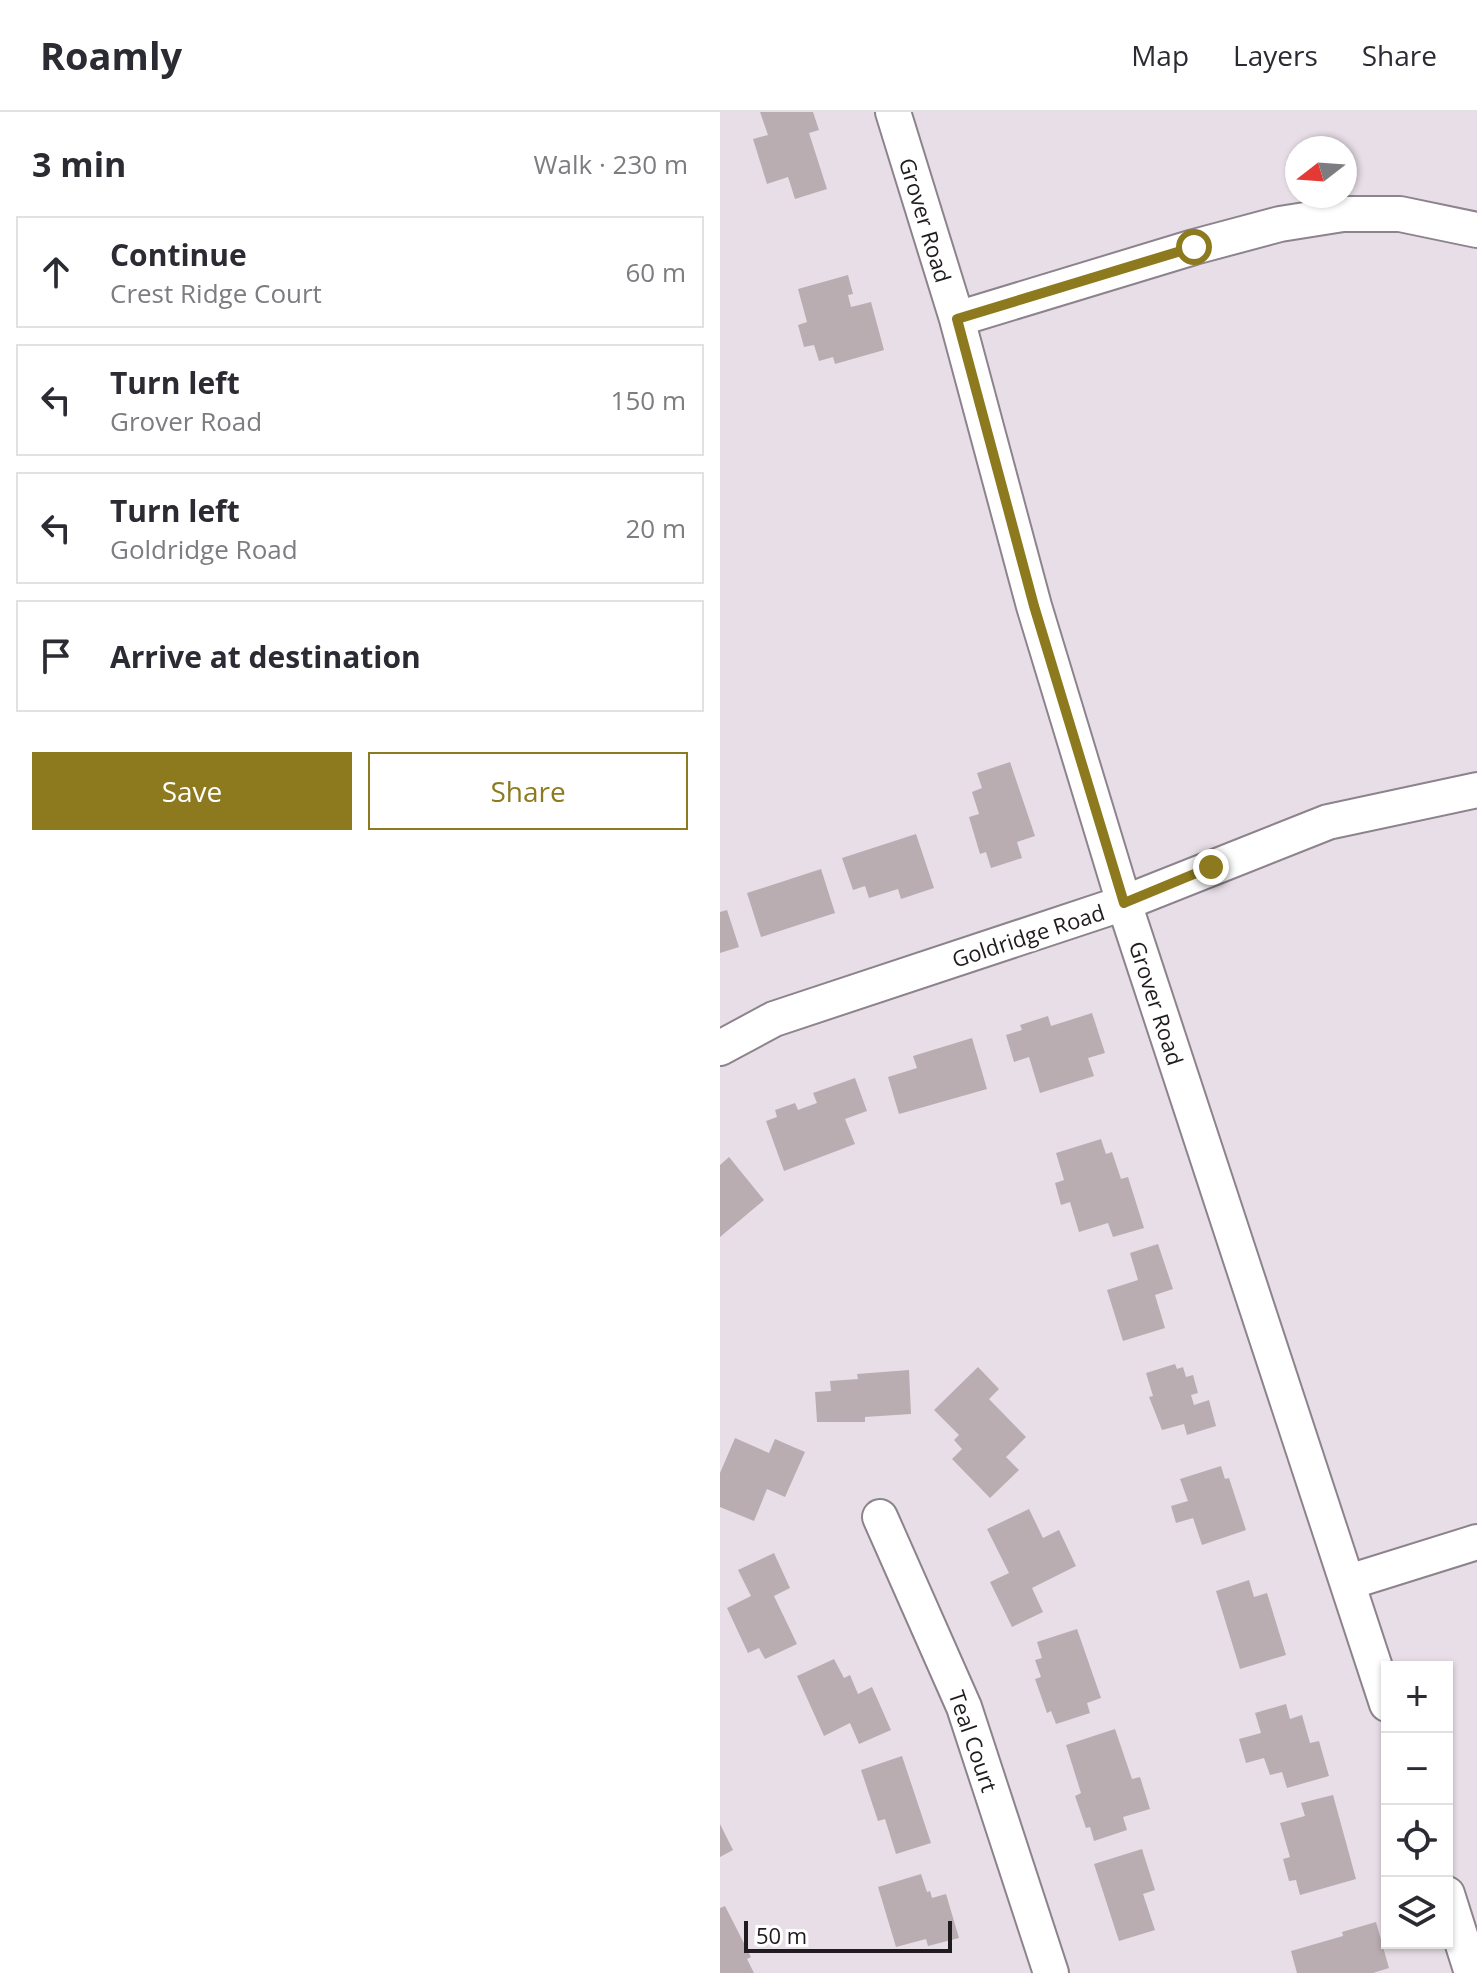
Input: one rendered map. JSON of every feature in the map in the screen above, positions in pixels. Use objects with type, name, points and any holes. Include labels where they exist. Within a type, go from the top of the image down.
[{"type":"street","name":"Grover Road","points":[[893,112],[957,319],[1034,606],[1124,903],[1381,1685]]},
{"type":"street","points":[[957,319],[1280,224],[1343,214],[1400,214],[1477,230]]},
{"type":"street","name":"Goldridge Road","points":[[720,1048],[774,1019],[1124,903],[1328,822],[1477,790]]},
{"type":"street","name":"Teal Court","points":[[880,1517],[964,1707],[1051,1973]]},
{"type":"street","points":[[1349,1582],[1477,1542]]},
{"type":"street","points":[[1453,1913],[1472,1973]]},
{"type":"building","points":[[760,112],[813,112],[819,130],[809,133],[827,189],[795,199],[788,177],[767,184],[753,139],[768,135]]},
{"type":"building","points":[[848,275],[853,294],[848,295],[851,307],[871,302],[884,350],[835,364],[833,357],[819,361],[814,345],[804,347],[798,325],[807,322],[798,289]]},
{"type":"building","points":[[1010,762],[1035,836],[1017,842],[1022,858],[991,868],[986,852],[980,854],[969,817],[979,814],[972,792],[982,788],[977,773]]},
{"type":"building","points":[[916,834],[934,888],[901,899],[898,889],[869,898],[865,886],[853,890],[842,858]]},
{"type":"building","points":[[821,869],[835,913],[761,937],[747,893]]},
{"type":"building","points":[[727,910],[739,947],[720,953],[720,912]]},
{"type":"building","points":[[1092,1013],[1105,1053],[1088,1058],[1094,1076],[1040,1093],[1029,1057],[1014,1062],[1006,1035],[1022,1030],[1020,1025],[1048,1016],[1051,1026]]},
{"type":"building","points":[[972,1038],[987,1089],[899,1114],[888,1077],[917,1068],[913,1056]]},
{"type":"building","points":[[855,1078],[867,1111],[845,1119],[855,1144],[784,1171],[766,1121],[777,1117],[775,1110],[795,1103],[798,1110],[817,1103],[813,1093]]},
{"type":"building","points":[[1101,1139],[1106,1154],[1112,1152],[1121,1179],[1128,1177],[1144,1228],[1113,1237],[1108,1223],[1079,1232],[1070,1202],[1061,1205],[1055,1183],[1064,1180],[1056,1153]]},
{"type":"building","points":[[729,1157],[764,1200],[720,1237],[720,1165]]},
{"type":"building","points":[[1158,1244],[1173,1289],[1155,1295],[1165,1328],[1123,1341],[1107,1290],[1138,1280],[1130,1253]]},
{"type":"building","points":[[1175,1364],[1177,1369],[1183,1367],[1186,1377],[1193,1375],[1198,1393],[1191,1395],[1194,1405],[1209,1400],[1216,1426],[1187,1435],[1184,1424],[1162,1430],[1149,1397],[1153,1396],[1146,1373]]},
{"type":"building","points":[[978,1367],[999,1389],[989,1399],[1026,1437],[1006,1457],[1019,1470],[990,1498],[952,1459],[962,1449],[954,1440],[959,1435],[934,1410]]},
{"type":"building","points":[[909,1370],[911,1414],[865,1417],[865,1422],[817,1422],[815,1392],[831,1391],[830,1381],[858,1379],[857,1374]]},
{"type":"building","points":[[735,1438],[769,1453],[775,1439],[805,1452],[785,1497],[767,1489],[754,1521],[720,1507],[720,1473]]},
{"type":"building","points":[[1221,1466],[1225,1479],[1229,1478],[1246,1530],[1202,1545],[1193,1518],[1176,1523],[1171,1506],[1188,1501],[1180,1479]]},
{"type":"building","points":[[1029,1509],[1043,1538],[1059,1530],[1076,1566],[1032,1588],[1043,1612],[1012,1627],[990,1582],[1009,1573],[987,1529]]},
{"type":"building","points":[[774,1553],[790,1588],[774,1596],[797,1644],[765,1659],[759,1648],[748,1653],[727,1608],[751,1596],[738,1570]]},
{"type":"building","points":[[1249,1580],[1254,1597],[1267,1593],[1286,1655],[1240,1669],[1216,1591]]},
{"type":"building","points":[[1077,1629],[1101,1698],[1087,1703],[1090,1713],[1056,1724],[1051,1711],[1047,1713],[1035,1679],[1041,1677],[1035,1660],[1042,1658],[1037,1642]]},
{"type":"building","points":[[834,1659],[844,1678],[850,1675],[858,1694],[872,1687],[891,1730],[859,1744],[850,1723],[824,1736],[797,1676]]},
{"type":"building","points":[[1286,1704],[1290,1719],[1302,1715],[1310,1743],[1319,1741],[1329,1776],[1287,1788],[1282,1772],[1270,1775],[1264,1758],[1246,1763],[1239,1739],[1261,1733],[1255,1713]]},
{"type":"building","points":[[1115,1729],[1132,1779],[1140,1777],[1150,1809],[1123,1817],[1127,1830],[1094,1841],[1075,1796],[1081,1793],[1066,1745]]},
{"type":"building","points":[[902,1756],[931,1843],[896,1854],[885,1819],[878,1821],[861,1770]]},
{"type":"building","points":[[1333,1795],[1356,1879],[1300,1895],[1296,1880],[1289,1881],[1283,1859],[1290,1857],[1280,1823],[1305,1816],[1301,1803]]},
{"type":"building","points":[[720,1824],[733,1850],[720,1857]]},
{"type":"building","points":[[1142,1849],[1155,1890],[1143,1894],[1155,1930],[1119,1941],[1094,1864]]},
{"type":"building","points":[[921,1874],[932,1898],[946,1894],[959,1938],[928,1946],[926,1939],[896,1947],[878,1887]]},
{"type":"building","points":[[725,1906],[751,1957],[747,1959],[754,1973],[720,1973],[720,1908]]},
{"type":"building","points":[[1376,1922],[1381,1949],[1384,1949],[1389,1968],[1373,1973],[1297,1973],[1291,1951],[1343,1936],[1342,1932]]},
{"type":"route","points":[[1194,247],[957,319],[1034,606],[1124,903],[1211,867]]}]
